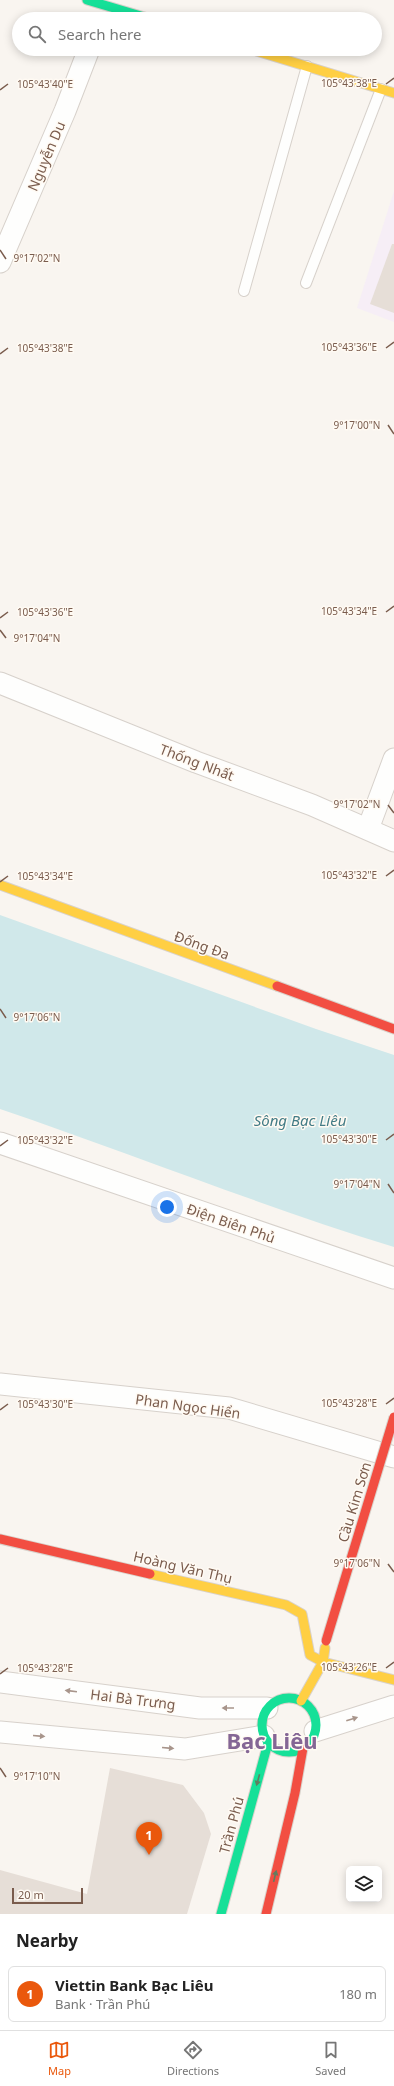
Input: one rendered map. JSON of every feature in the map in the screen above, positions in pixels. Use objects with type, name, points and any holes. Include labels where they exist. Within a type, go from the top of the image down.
[{"type":"main road","points":[[100,6],[124,12]]},
{"type":"main road","points":[[274,56],[394,93]]},
{"type":"main road","name":"Đống Đa","points":[[0,885],[394,1029]]},
{"type":"main road","name":"Cầu Kim Sơn","points":[[323,1662],[326,1641],[394,1417]]},
{"type":"main road","name":"Hoàng Văn Thụ","points":[[0,1539],[286,1605],[302,1614],[306,1627],[310,1654],[323,1662]]},
{"type":"main road","points":[[301,1700],[323,1662],[394,1680]]},
{"type":"main road","points":[[283,1698],[301,1700],[314,1714],[315,1731],[307,1745],[303,1748],[291,1752],[283,1752],[266,1740],[261,1726],[263,1716],[267,1708],[274,1702],[283,1698]]},
{"type":"main road","name":"Trần Phú","points":[[221,1914],[266,1740]]},
{"type":"main road","points":[[266,1914],[295,1793],[303,1748]]},
{"type":"street","name":"Nguyễn Du","points":[[0,262],[66,111],[86,56]]},
{"type":"street","name":"Thống Nhất","points":[[0,683],[196,762],[312,805],[394,840]]},
{"type":"street","points":[[368,829],[394,759]]},
{"type":"street","name":"Điện Biên Phủ","points":[[0,1144],[394,1278]]},
{"type":"street","name":"Phan Ngọc Hiển","points":[[0,1384],[229,1408],[394,1457]]},
{"type":"street","name":"Hai Bà Trưng","points":[[0,1682],[200,1708],[267,1708]]},
{"type":"street","points":[[315,1731],[394,1706]]},
{"type":"street","points":[[0,1732],[185,1749],[266,1740]]},
{"type":"lane","points":[[244,291],[308,66]]},
{"type":"lane","points":[[306,283],[381,89]]},
{"type":"shaded area","points":[[394,191],[394,322],[357,308]]},
{"type":"water","name":"Sông Bạc Liêu","points":[[0,915],[316,1029],[394,1055],[394,1247],[246,1197],[0,1109]]},
{"type":"building","points":[[392,244],[394,244],[394,313],[370,304]]},
{"type":"building","points":[[110,1768],[183,1785],[204,1813],[211,1834],[187,1914],[0,1914],[0,1870],[87,1894]]},
{"type":"traffic: fast","points":[[87,0],[127,12]]},
{"type":"traffic: fast","points":[[289,1698],[299,1700],[308,1706],[314,1715],[316,1725],[314,1735],[308,1744],[299,1750],[289,1752],[279,1750],[270,1744],[264,1735],[262,1725],[264,1715],[270,1706],[279,1700],[289,1698]]},
{"type":"traffic: fast","points":[[221,1914],[268,1743]]},
{"type":"traffic: slow","points":[[273,56],[394,93]]},
{"type":"traffic: slow","points":[[0,885],[277,986]]},
{"type":"traffic: slow","points":[[150,1574],[286,1605],[302,1614],[310,1655],[323,1662],[394,1680]]},
{"type":"traffic: slow","points":[[301,1701],[323,1662],[325,1648]]},
{"type":"traffic: jam","points":[[277,986],[394,1029]]},
{"type":"traffic: jam","points":[[326,1641],[394,1417]]},
{"type":"traffic: jam","points":[[0,1539],[150,1574]]},
{"type":"traffic: jam","points":[[266,1914],[295,1793],[303,1748]]},
{"type":"place","name":"Viettin Bank Bạc Liêu","points":[[149,1855]]},
{"type":"district","name":"Bạc Liêu","points":[[272,1740]]}]
